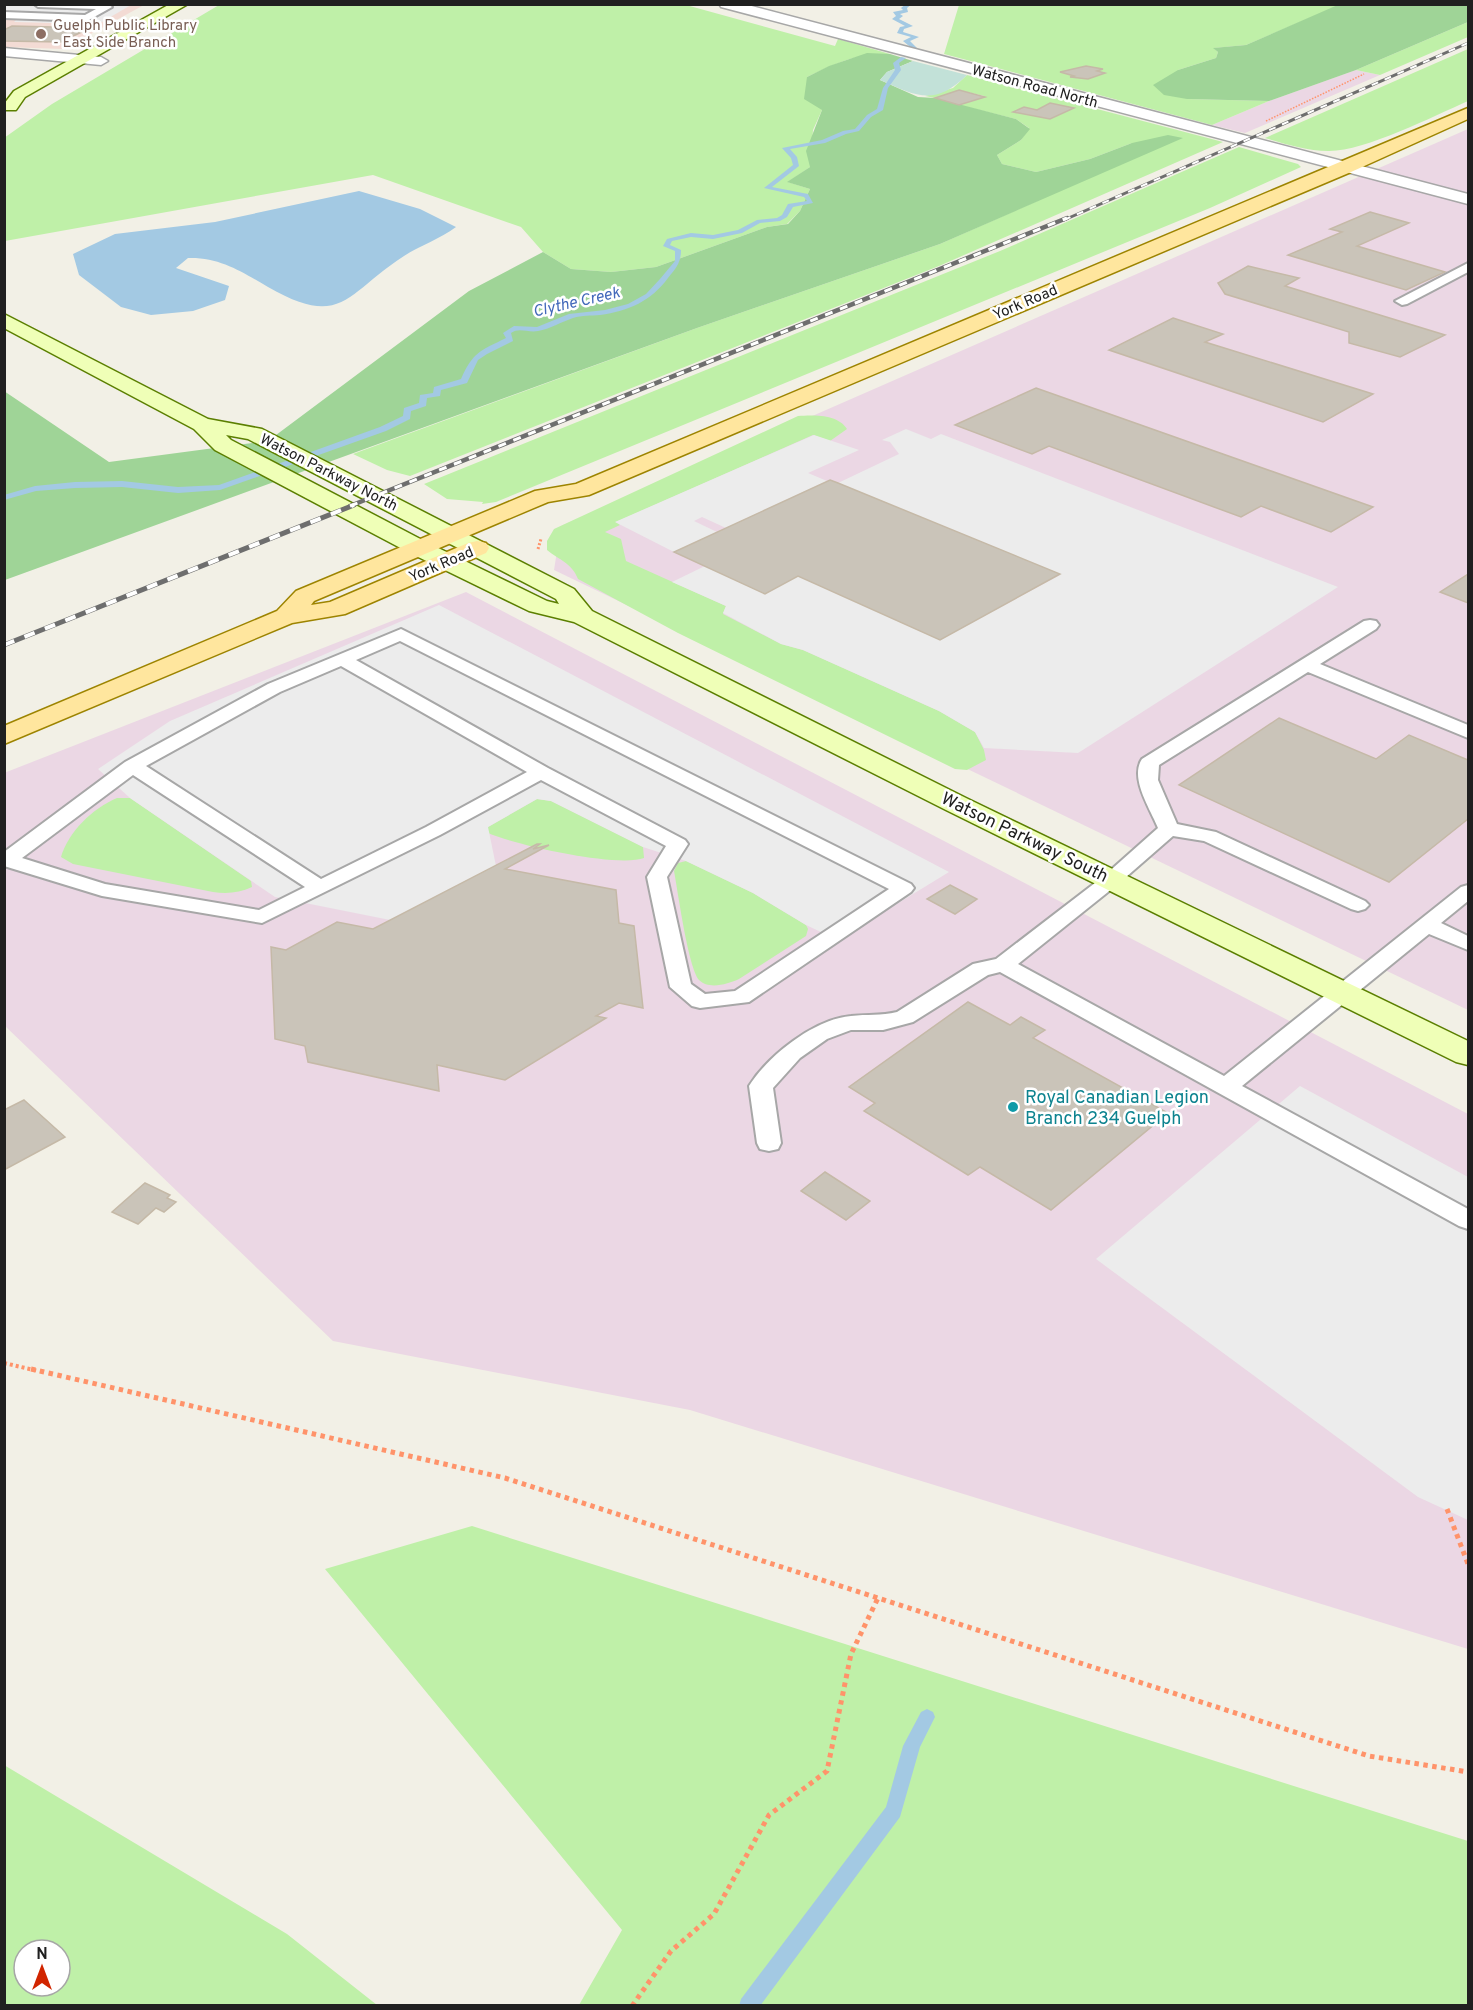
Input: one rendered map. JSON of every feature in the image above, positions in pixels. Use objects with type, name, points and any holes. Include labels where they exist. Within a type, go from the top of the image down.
[{"type":"main road","points":[[7,109],[19,94],[78,59],[146,25],[181,4]]},
{"type":"main road","points":[[7,109],[46,95],[140,36],[146,25]]},
{"type":"main road","name":"York Road","points":[[286,616],[305,596],[543,496],[581,490],[1345,168],[1468,113]]},
{"type":"main road","name":"Watson Parkway North","points":[[4,320],[202,424],[254,434],[478,548]]},
{"type":"main road","name":"Watson Parkway North","points":[[202,424],[223,445],[246,458],[447,561]]},
{"type":"main road","name":"York Road","points":[[554,516],[574,507],[581,490]]},
{"type":"main road","name":"York Road","points":[[4,736],[286,616],[336,609],[505,537]]},
{"type":"main road","name":"Watson Parkway South","points":[[478,548],[565,594],[583,617]]},
{"type":"main road","name":"Watson Parkway South","points":[[447,561],[538,606],[583,617],[1111,880],[1468,1054]]},
{"type":"street","name":"Watson Road North","points":[[726,4],[1468,199]]},
{"type":"street","points":[[4,52],[101,61]]},
{"type":"street","points":[[4,60],[78,59]]},
{"type":"lane","points":[[4,7],[8,4]]},
{"type":"lane","points":[[4,15],[87,18],[107,7],[38,4]]},
{"type":"lane","points":[[1402,301],[1468,267]]},
{"type":"lane","points":[[1169,829],[1148,780],[1149,763],[1370,625]]},
{"type":"lane","points":[[6,859],[132,766],[274,688],[341,659],[401,634],[904,888],[741,997],[700,1001],[681,987],[657,877],[678,844],[541,772],[341,659]]},
{"type":"lane","points":[[1308,665],[1468,732]]},
{"type":"lane","points":[[132,766],[321,888]]},
{"type":"lane","points":[[6,859],[102,890],[262,917],[433,831],[541,772]]},
{"type":"lane","points":[[770,1143],[761,1086],[792,1053],[819,1034],[849,1023],[883,1023],[905,1017],[981,969],[1004,965],[1111,880],[1169,829]]},
{"type":"lane","points":[[1169,829],[1209,836],[1358,905]]},
{"type":"lane","points":[[1226,1087],[1468,891]]},
{"type":"lane","points":[[1428,925],[1468,944]]},
{"type":"lane","points":[[1004,965],[1468,1220]]},
{"type":"path","points":[[1222,135],[1247,128],[1292,110],[1364,74]]},
{"type":"path","points":[[535,552],[541,538]]},
{"type":"path","points":[[4,1363],[505,1478],[1369,1756],[1468,1772]]},
{"type":"path","points":[[1447,1509],[1468,1564]]},
{"type":"path","points":[[632,2006],[670,1951],[714,1914],[769,1815],[827,1771],[851,1654],[857,1636],[878,1598]]},
{"type":"shaded area","points":[[4,5],[131,5],[102,22],[59,20],[52,23],[14,22],[18,18],[5,19]]},
{"type":"shaded area","points":[[5,5],[144,5],[63,49],[5,47]]},
{"type":"shaded area","points":[[913,61],[967,75],[945,92],[925,96],[880,80],[887,72]]},
{"type":"shaded area","points":[[1356,70],[1380,75],[1245,133],[1212,125],[1269,101]]},
{"type":"shaded area","points":[[1468,129],[1468,1010],[554,570],[561,526]]},
{"type":"shaded area","points":[[359,191],[420,209],[456,227],[404,256],[355,293],[329,306],[313,306],[293,300],[221,263],[188,258],[176,268],[229,286],[225,300],[193,311],[151,315],[121,307],[79,275],[73,254],[115,234],[215,222]]},
{"type":"shaded area","points":[[906,429],[931,439],[941,434],[1338,587],[1078,753],[984,748],[975,732],[939,711],[803,650],[781,644],[723,613],[726,606],[672,582],[705,566],[765,594],[798,576],[940,640],[1060,575],[838,483],[899,454],[890,442],[882,440]]},
{"type":"shaded area","points":[[814,435],[859,450],[808,473],[827,481],[726,528],[702,517],[694,521],[717,532],[674,552],[615,522]]},
{"type":"shaded area","points":[[466,592],[1468,1114],[1468,1649],[690,1410],[333,1341],[5,1026],[4,773]]},
{"type":"shaded area","points":[[439,605],[949,872],[838,940],[806,925],[753,893],[686,861],[643,847],[551,801],[537,799],[488,827],[496,866],[390,920],[275,897],[130,798],[98,769],[170,721]]},
{"type":"shaded area","points":[[1300,1086],[1468,1177],[1468,1520],[1418,1497],[1096,1259]]},
{"type":"green space","points":[[1340,4],[1468,5],[1468,22],[1356,70],[1269,101],[1187,99],[1164,95],[1153,85],[1178,70],[1216,58],[1218,52],[1213,48],[1246,45]]},
{"type":"green space","points":[[219,5],[686,5],[835,46],[838,39],[890,54],[867,55],[847,60],[807,77],[822,110],[813,130],[810,167],[788,182],[810,189],[800,211],[787,224],[767,227],[656,267],[611,272],[571,269],[543,252],[521,227],[373,175],[5,241],[4,138],[52,104]]},
{"type":"green space","points":[[959,5],[1340,5],[1246,45],[1214,48],[1218,52],[1216,58],[1178,70],[1187,99],[1269,101],[1212,125],[944,54]]},
{"type":"green space","points":[[1468,22],[1468,37],[1380,75],[1356,70]]},
{"type":"green space","points":[[1468,49],[1468,101],[1418,124],[1379,140],[1343,150],[1312,150],[1265,138]]},
{"type":"green space","points":[[867,53],[890,54],[913,61],[887,72],[880,80],[918,97],[935,98],[1016,119],[1030,129],[1021,140],[997,155],[1002,164],[1036,172],[1090,159],[1132,143],[1168,135],[1183,138],[940,244],[697,328],[5,580],[4,391],[109,462],[268,441],[469,291],[543,252],[571,269],[611,272],[656,267],[767,227],[788,224],[800,211],[810,189],[787,182],[810,167],[806,151],[822,110],[804,99],[807,77],[829,66]]},
{"type":"green space","points":[[967,75],[1223,142],[939,266],[410,476],[387,470],[353,454],[697,328],[940,244],[1037,201],[1132,143],[1090,159],[1036,172],[1002,164],[997,155],[1021,140],[1029,128],[1016,119],[959,105],[984,96],[959,90],[935,98],[925,96],[953,88]]},
{"type":"green space","points":[[1239,147],[1298,164],[1301,167],[1210,208],[496,502],[482,504],[483,502],[447,499],[424,484],[1000,251]]},
{"type":"green space","points":[[798,416],[831,418],[843,424],[847,429],[830,441],[813,435],[616,522],[620,525],[605,532],[621,539],[626,561],[726,606],[723,614],[781,644],[803,650],[939,711],[975,732],[986,760],[967,770],[955,769],[678,633],[578,579],[569,565],[547,550],[547,541],[554,529]]},
{"type":"green space","points":[[117,798],[130,798],[251,881],[252,887],[233,893],[213,892],[73,864],[61,857],[75,830],[91,814]]},
{"type":"green space","points":[[537,799],[551,801],[643,847],[644,858],[612,860],[590,858],[542,849],[488,833],[488,827]]},
{"type":"green space","points":[[686,861],[753,893],[806,925],[808,929],[806,936],[739,979],[719,985],[703,983],[699,980],[691,960],[674,871],[678,863]]},
{"type":"green space","points":[[472,1526],[1468,1841],[1468,2005],[579,2005],[622,1930],[325,1569]]},
{"type":"green space","points":[[4,1765],[287,1934],[377,2005],[5,2005]]},
{"type":"building","name":"Guelph Public Library - East Side Branch","points":[[58,23],[96,25],[61,42],[4,41],[4,30],[12,26],[53,27]]},
{"type":"building","points":[[1086,66],[1103,69],[1097,71],[1105,73],[1088,79],[1070,77],[1074,76],[1060,72]]},
{"type":"building","points":[[959,90],[985,97],[959,105],[935,98]]},
{"type":"building","points":[[1050,103],[1074,108],[1050,119],[1013,112],[1024,107],[1037,110]]},
{"type":"building","points":[[1370,212],[1409,223],[1357,246],[1445,272],[1406,290],[1288,255],[1342,232],[1330,229]]},
{"type":"building","points":[[1248,266],[1299,278],[1285,286],[1445,335],[1400,357],[1349,343],[1349,332],[1225,294],[1218,283]]},
{"type":"building","points":[[1173,318],[1223,334],[1205,342],[1373,394],[1323,422],[1109,350]]},
{"type":"building","points":[[1036,388],[1373,507],[1331,532],[1261,506],[1241,517],[1049,446],[1032,454],[955,425]]},
{"type":"building","points":[[830,480],[1060,574],[940,640],[798,576],[765,594],[674,552]]},
{"type":"building","points":[[1468,574],[1468,603],[1440,592]]},
{"type":"building","points":[[1279,718],[1376,759],[1409,735],[1468,760],[1468,819],[1389,882],[1179,785]]},
{"type":"building","points":[[540,844],[533,849],[549,845],[505,869],[616,890],[619,923],[634,926],[643,1008],[619,1003],[596,1016],[606,1018],[505,1080],[437,1065],[439,1091],[308,1062],[305,1046],[275,1039],[271,947],[286,950],[337,922],[373,929]]},
{"type":"building","points":[[950,885],[977,899],[955,914],[927,899]]},
{"type":"building","name":"Royal Canadian Legion Branch 234 Guelph","points":[[968,1002],[1010,1025],[1021,1017],[1045,1030],[1033,1038],[1168,1113],[1051,1210],[980,1167],[968,1175],[864,1111],[875,1103],[849,1087]]},
{"type":"building","points":[[24,1100],[65,1137],[4,1170],[4,1110]]},
{"type":"building","points":[[825,1172],[870,1201],[846,1220],[801,1191]]},
{"type":"building","points":[[145,1183],[170,1195],[167,1198],[176,1202],[164,1212],[156,1208],[138,1224],[112,1212]]},
{"type":"waterway","name":"Clythe Creek","points":[[910,4],[904,8],[906,11],[895,13],[900,16],[895,19],[910,26],[902,28],[900,33],[916,37],[906,41],[914,48]]},
{"type":"waterway","name":"Clythe Creek","points":[[4,498],[35,489],[75,485],[122,484],[178,490],[220,487],[383,429],[407,417],[407,410],[423,404],[423,397],[437,394],[437,389],[464,381],[475,359],[510,339],[507,333],[514,328],[542,328],[572,316],[601,313],[630,306],[640,301],[656,288],[678,261],[678,250],[666,246],[669,240],[691,235],[713,237],[740,232],[759,221],[778,220],[785,216],[790,205],[811,202],[806,195],[767,188],[796,166],[794,157],[785,148],[823,142],[845,132],[857,130],[869,116],[880,110],[886,88],[898,70],[896,63],[903,58]]},
{"type":"waterway","points":[[748,2006],[894,1811],[912,1746],[927,1717]]},
{"type":"railway","points":[[1064,220],[1468,43]]},
{"type":"railway","points":[[350,506],[1067,218]]},
{"type":"railway","points":[[4,645],[354,505]]},
{"type":"place","name":"Guelph Public Library - East Side Branch","points":[[41,34]]},
{"type":"place","name":"Royal Canadian Legion Branch 234 Guelph","points":[[1013,1107]]}]
